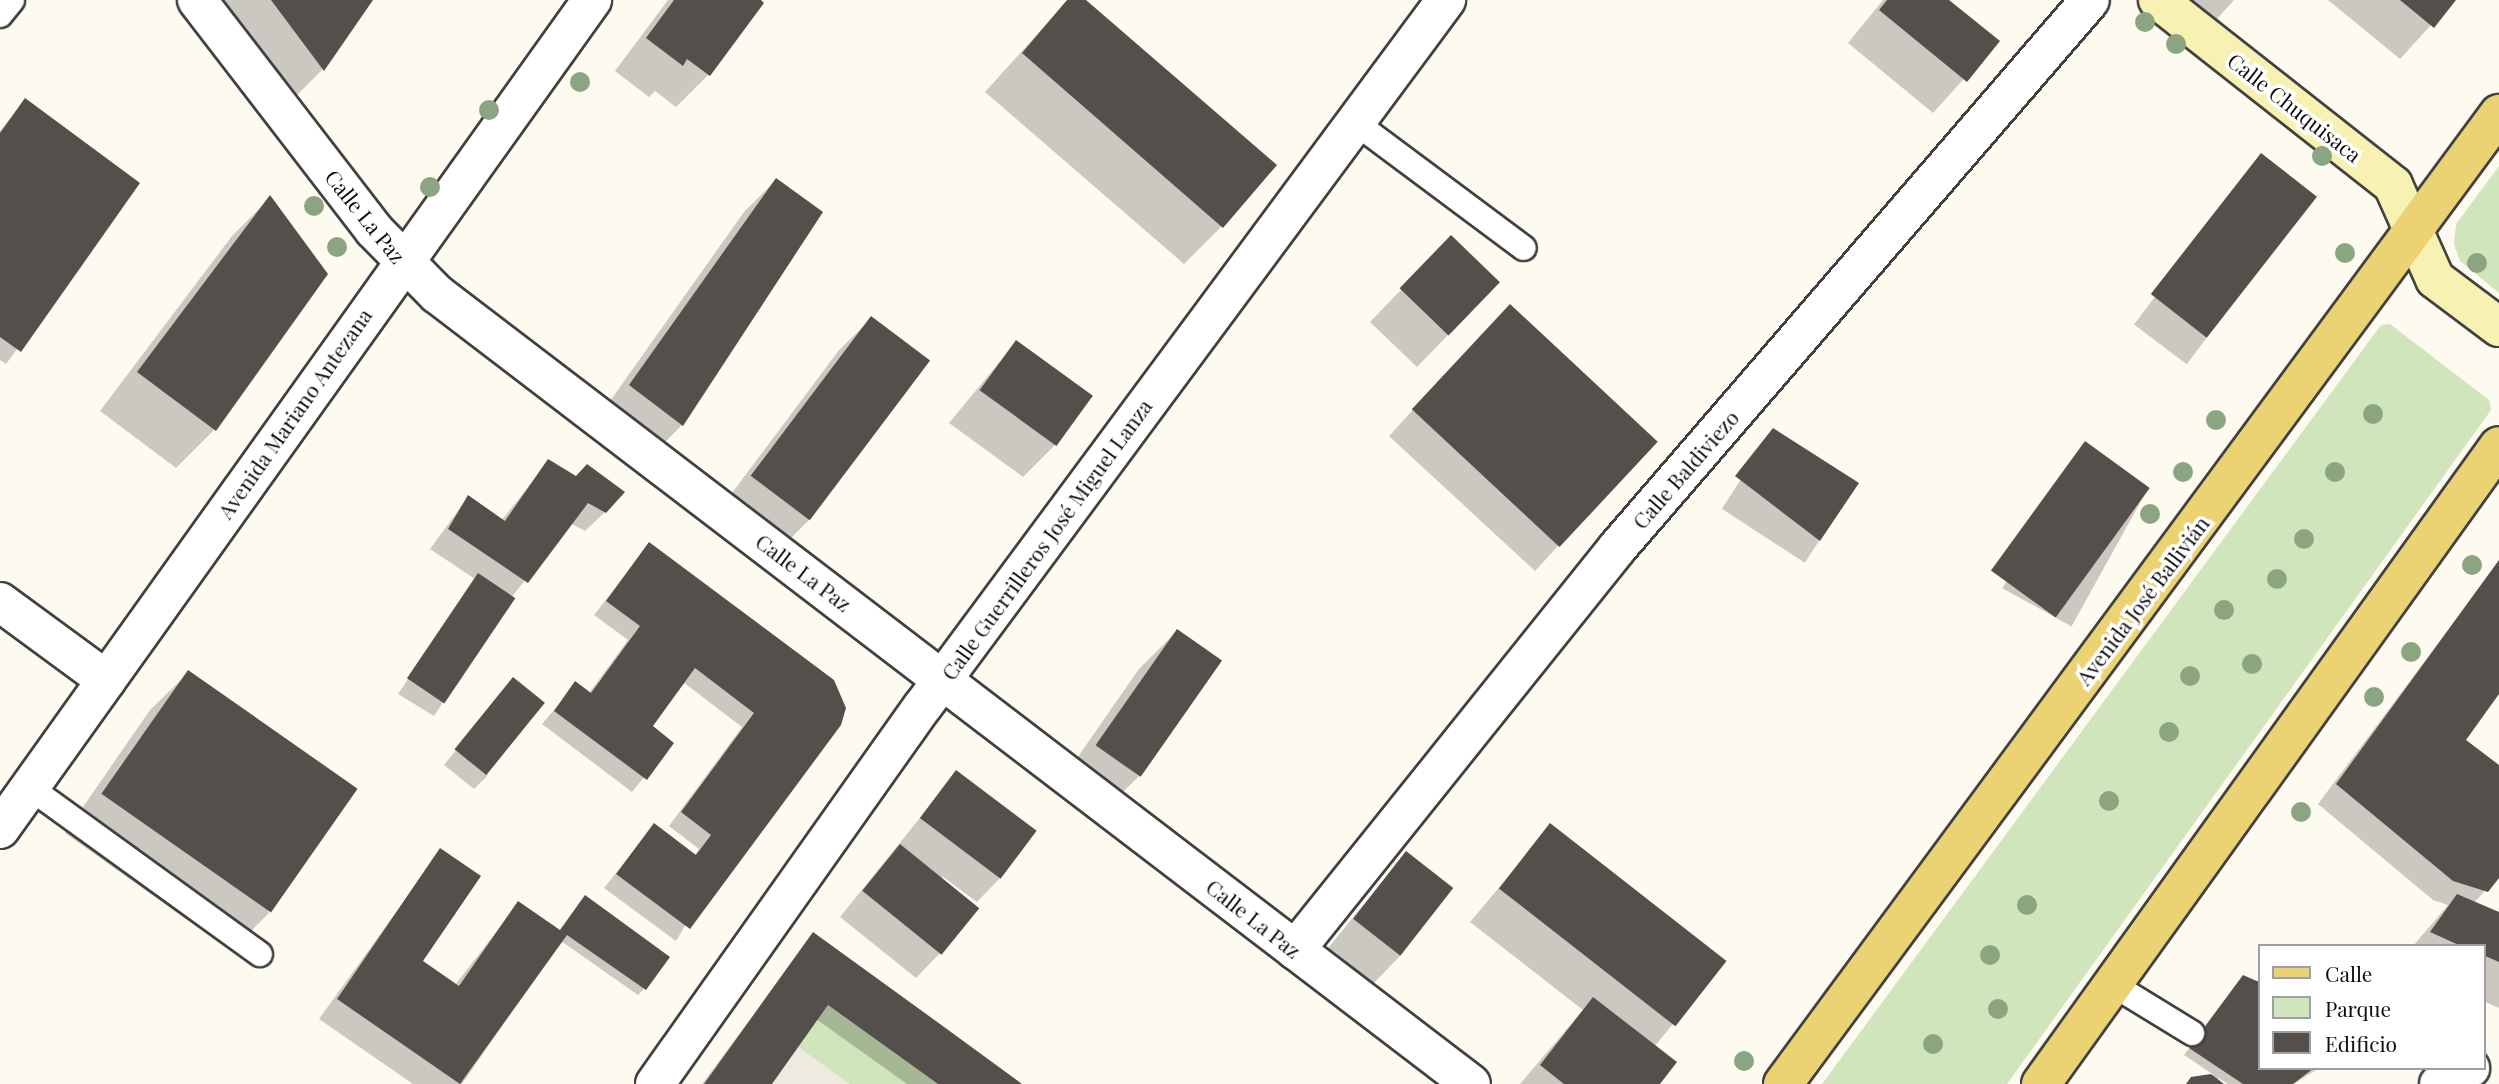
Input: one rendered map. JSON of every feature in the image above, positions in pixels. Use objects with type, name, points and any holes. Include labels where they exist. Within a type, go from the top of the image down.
[{"type":"main road","name":"Calle Chuquisaca","points":[[2158,0],[2393,185],[2435,279],[2499,327]]},
{"type":"main road","name":"Avenida José Ballivián","points":[[1783,1084],[2499,114]]},
{"type":"main road","points":[[2041,1084],[2499,446]]},
{"type":"street","name":"Calle La Paz","points":[[197,0],[401,261],[1471,1084]]},
{"type":"street","name":"Avenida Mariano Antezana","points":[[0,829],[401,261],[592,0]]},
{"type":"street","name":"Calle Guerrilleros José Miguel Lanza","points":[[655,1084],[944,678],[1352,120],[1446,0]]},
{"type":"street","name":"Calle Baldiviezo","points":[[1296,950],[1618,547],[2090,0]]},
{"type":"street","points":[[0,602],[106,680]]},
{"type":"street","points":[[2439,1084],[2466,1070]]},
{"type":"lane","points":[[0,15],[12,0]]},
{"type":"lane","points":[[1352,120],[1524,248]]},
{"type":"lane","points":[[29,788],[260,954]]},
{"type":"lane","points":[[2112,984],[2192,1033]]},
{"type":"green space","points":[[2499,166],[2499,293],[2460,261],[2454,244],[2456,224]]},
{"type":"green space","points":[[2390,324],[2489,400],[2491,410],[2007,1084],[1822,1084],[2381,325]]},
{"type":"green space","points":[[828,1005],[938,1084],[849,1084],[798,1047]]},
{"type":"shaded area","points":[[798,1047],[849,1084],[772,1084]]},
{"type":"building","points":[[271,0],[373,0],[324,71]]},
{"type":"building","points":[[674,0],[761,0],[764,3],[710,76],[687,59],[683,66],[646,38]]},
{"type":"building","points":[[1067,0],[1086,0],[1277,165],[1223,228],[1022,53]]},
{"type":"building","points":[[1887,0],[1949,0],[2000,41],[1967,82],[1879,10]]},
{"type":"building","points":[[2400,0],[2456,0],[2434,28]]},
{"type":"building","points":[[25,98],[140,183],[21,352],[0,337],[0,133]]},
{"type":"building","points":[[2261,153],[2317,197],[2207,338],[2151,294]]},
{"type":"building","points":[[776,178],[823,212],[683,426],[629,385]]},
{"type":"building","points":[[270,195],[328,274],[216,431],[137,372]]},
{"type":"building","points":[[1451,235],[1500,282],[1449,335],[1400,288]]},
{"type":"building","points":[[1510,304],[1658,442],[1560,547],[1412,409]]},
{"type":"building","points":[[871,316],[930,361],[810,520],[751,476]]},
{"type":"building","points":[[1016,340],[1093,396],[1056,446],[980,390]]},
{"type":"building","points":[[1773,428],[1859,483],[1820,541],[1735,476]]},
{"type":"building","points":[[2085,441],[2150,488],[2056,617],[1991,570]]},
{"type":"building","points":[[548,459],[576,476],[587,464],[625,492],[606,513],[588,503],[528,583],[448,529],[468,495],[505,521]]},
{"type":"building","points":[[649,542],[834,680],[846,708],[841,725],[690,929],[616,874],[654,823],[696,855],[711,835],[681,812],[754,713],[695,668],[653,726],[674,743],[647,780],[554,711],[575,681],[591,693],[640,626],[606,601]]},
{"type":"building","points":[[2499,560],[2499,694],[2466,740],[2499,765],[2499,878],[2488,892],[2453,881],[2336,784]]},
{"type":"building","points":[[478,573],[515,598],[444,703],[407,678]]},
{"type":"building","points":[[1177,629],[1222,661],[1141,777],[1096,745]]},
{"type":"building","points":[[188,670],[358,789],[271,912],[101,794]]},
{"type":"building","points":[[513,677],[545,703],[486,775],[454,749]]},
{"type":"building","points":[[956,770],[1037,831],[1001,879],[920,818]]},
{"type":"building","points":[[1550,823],[1727,961],[1675,1026],[1499,888]]},
{"type":"building","points":[[900,844],[979,908],[942,955],[862,891]]},
{"type":"building","points":[[440,848],[481,876],[423,961],[459,986],[518,901],[560,930],[585,895],[670,957],[646,990],[567,935],[460,1084],[337,999]]},
{"type":"building","points":[[1406,851],[1453,888],[1400,956],[1353,919]]},
{"type":"building","points":[[2457,894],[2499,912],[2499,962],[2485,956],[2485,944],[2457,944],[2430,932]]},
{"type":"building","points":[[813,932],[1022,1084],[938,1084],[828,1005],[772,1084],[704,1084]]},
{"type":"building","points":[[2243,975],[2258,982],[2258,1070],[2311,1070],[2293,1084],[2243,1084],[2189,1048]]},
{"type":"building","points":[[1593,997],[1677,1062],[1660,1084],[1564,1084],[1540,1065]]},
{"type":"building","points":[[2211,1074],[2224,1084],[2186,1084],[2191,1077]]}]
